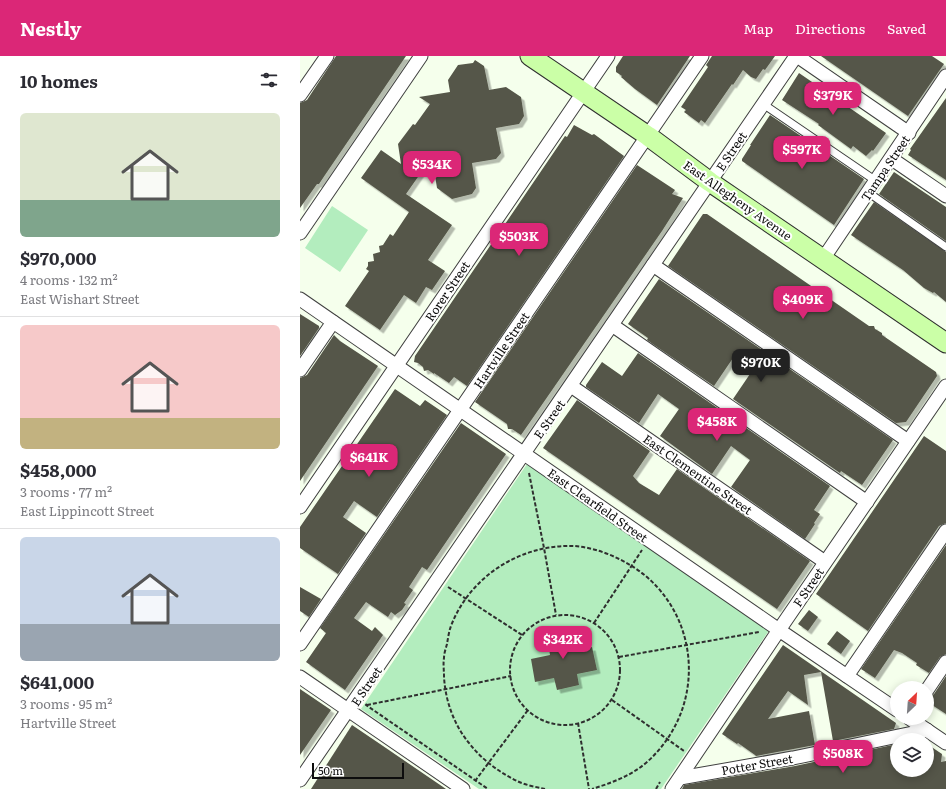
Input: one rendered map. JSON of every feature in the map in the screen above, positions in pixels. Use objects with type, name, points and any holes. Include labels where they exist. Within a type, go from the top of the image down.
[{"type":"main road","name":"East Allegheny Avenue","points":[[530,56],[648,136],[710,182],[946,344]]},
{"type":"street","points":[[300,95],[327,56]]},
{"type":"street","points":[[300,233],[421,56]]},
{"type":"street","name":"Rorer Street","points":[[300,506],[608,56]]},
{"type":"street","name":"Hartville Street","points":[[300,644],[702,56]]},
{"type":"street","points":[[797,56],[909,133]]},
{"type":"street","name":"E Street","points":[[300,780],[797,56]]},
{"type":"street","name":"Tampa Street","points":[[823,259],[892,159],[946,76]]},
{"type":"street","points":[[892,159],[946,196]]},
{"type":"street","points":[[654,265],[908,441]]},
{"type":"street","name":"East Clearfield Street","points":[[300,299],[890,705]]},
{"type":"street","points":[[300,370],[333,322]]},
{"type":"street","points":[[612,326],[867,502]]},
{"type":"street","name":"East Clementine Street","points":[[571,386],[825,562]]},
{"type":"street","name":"F Street","points":[[672,789],[946,386]]},
{"type":"street","points":[[847,676],[946,531]]},
{"type":"street","points":[[933,681],[946,662]]},
{"type":"street","points":[[300,677],[348,711],[468,787]]},
{"type":"street","points":[[920,725],[946,743]]},
{"type":"street","name":"Potter Street","points":[[680,778],[793,758],[927,730]]},
{"type":"lane","points":[[763,104],[876,181]]},
{"type":"lane","points":[[869,192],[946,247]]},
{"type":"path","points":[[528,470],[534,474]]},
{"type":"path","points":[[524,476],[528,470]]},
{"type":"path","points":[[528,470],[556,616]]},
{"type":"path","points":[[545,789],[519,782],[488,764],[468,743],[453,718],[445,690],[444,658],[450,626],[466,598],[487,575],[514,558],[544,548],[574,546],[590,549],[604,552],[632,565],[657,586],[676,613],[687,644],[689,677],[683,709],[668,739],[646,763],[619,780],[590,789],[578,723]]},
{"type":"path","points":[[594,623],[644,548]]},
{"type":"path","points":[[444,593],[448,587],[522,636]]},
{"type":"path","points":[[569,615],[582,617],[594,623],[605,632],[614,643],[619,656],[620,671],[618,686],[612,700],[597,714],[578,723],[560,724],[543,720],[528,710],[520,700],[514,688],[511,676],[511,661],[515,648],[522,636],[543,619],[569,615]]},
{"type":"path","points":[[619,656],[764,631]]},
{"type":"path","points":[[366,705],[511,676]]},
{"type":"path","points":[[366,705],[371,699]]},
{"type":"path","points":[[612,700],[694,757]]},
{"type":"path","points":[[366,705],[488,789]]},
{"type":"path","points":[[468,787],[476,781],[528,710]]},
{"type":"path","points":[[656,789],[664,776]]},
{"type":"green space","points":[[332,206],[368,230],[340,272],[305,248]]},
{"type":"green space","points":[[527,464],[770,629],[661,789],[479,789],[361,709]]},
{"type":"building","points":[[336,56],[406,56],[319,184],[317,184],[300,208],[300,103],[307,100]]},
{"type":"building","points":[[623,56],[690,56],[657,105],[635,89],[616,72],[616,67]]},
{"type":"building","points":[[712,56],[775,56],[765,70],[763,69],[756,79],[751,77],[743,70],[705,123],[701,120],[699,123],[684,112],[686,110],[681,107],[708,67],[706,65]]},
{"type":"building","points":[[821,56],[932,56],[944,64],[908,116]]},
{"type":"building","points":[[475,60],[484,66],[489,90],[506,87],[521,97],[524,116],[519,124],[496,128],[501,153],[496,159],[472,163],[476,188],[472,194],[452,199],[437,188],[432,157],[406,194],[452,225],[428,260],[445,271],[432,290],[426,287],[416,303],[404,295],[380,330],[345,306],[369,271],[366,269],[368,262],[374,261],[373,254],[380,252],[379,246],[383,245],[390,234],[393,236],[409,212],[361,178],[381,150],[401,164],[398,144],[413,124],[415,125],[430,104],[419,97],[450,92],[448,80],[458,65],[473,63]]},
{"type":"building","points":[[799,73],[886,133],[873,151],[872,150],[866,156],[853,146],[851,149],[818,125],[819,124],[782,100]]},
{"type":"building","points":[[946,98],[946,180],[908,155],[911,150],[910,149]]},
{"type":"building","points":[[770,115],[864,179],[834,225],[742,161],[750,145]]},
{"type":"building","points":[[574,125],[592,135],[594,134],[624,156],[467,386],[454,377],[449,383],[428,370],[424,371],[423,367],[414,362],[415,356]]},
{"type":"building","points":[[637,165],[675,190],[672,194],[683,198],[662,231],[521,435],[512,429],[508,429],[507,424],[475,402]]},
{"type":"building","points":[[894,172],[946,207],[946,241],[879,194]]},
{"type":"building","points":[[874,202],[946,252],[946,302],[934,292],[933,293],[924,288],[903,270],[851,235]]},
{"type":"building","points":[[703,214],[707,214],[869,326],[874,326],[875,329],[882,333],[882,335],[936,372],[937,376],[906,422],[896,423],[668,266]]},
{"type":"building","points":[[659,279],[893,440],[862,485],[841,471],[840,473],[733,399],[752,371],[733,358],[714,386],[647,340],[648,338],[628,324]]},
{"type":"building","points":[[300,314],[319,326],[319,328],[300,356]]},
{"type":"building","points":[[334,335],[340,341],[378,366],[300,481],[300,378],[307,375]]},
{"type":"building","points":[[638,353],[830,486],[814,510],[820,514],[805,539],[731,487],[750,460],[731,446],[712,474],[660,436],[679,409],[658,394],[639,423],[586,387],[602,362],[622,376]]},
{"type":"building","points":[[395,389],[420,406],[425,400],[447,415],[377,517],[354,501],[343,517],[366,533],[338,574],[300,548],[300,527]]},
{"type":"building","points":[[577,400],[650,451],[633,476],[639,483],[659,495],[677,469],[810,561],[777,609],[543,448]]},
{"type":"building","points":[[461,423],[506,454],[427,570],[422,567],[409,587],[413,590],[404,603],[406,604],[402,610],[395,615],[391,612],[388,617],[366,602],[354,618],[372,631],[375,627],[383,635],[345,690],[306,662],[326,633],[320,628]]},
{"type":"building","points":[[924,436],[946,451],[946,523],[939,526],[868,631],[816,594]]},
{"type":"building","points":[[946,545],[946,654],[940,657],[929,673],[916,665],[917,663],[902,653],[894,650],[875,678],[861,669]]},
{"type":"building","points":[[300,587],[321,599],[309,617],[300,611]]},
{"type":"building","points":[[809,610],[818,617],[808,631],[798,624]]},
{"type":"building","points":[[569,626],[574,650],[592,647],[597,670],[577,674],[579,685],[557,690],[554,678],[535,682],[531,659],[550,655],[546,630]]},
{"type":"building","points":[[837,631],[850,641],[841,654],[827,644]]},
{"type":"building","points":[[783,645],[890,719],[890,725],[895,725],[894,729],[833,741],[821,672],[804,675],[808,705],[788,691],[768,719],[809,711],[815,745],[756,756],[722,734]]},
{"type":"building","points":[[946,676],[946,714],[934,706],[934,694]]},
{"type":"building","points":[[300,689],[331,710],[300,755]]},
{"type":"building","points":[[352,725],[383,746],[446,789],[311,789]]},
{"type":"building","points":[[890,746],[890,777],[934,777],[934,749],[942,754],[941,762],[946,761],[946,789],[682,789],[684,785],[795,766]]}]
